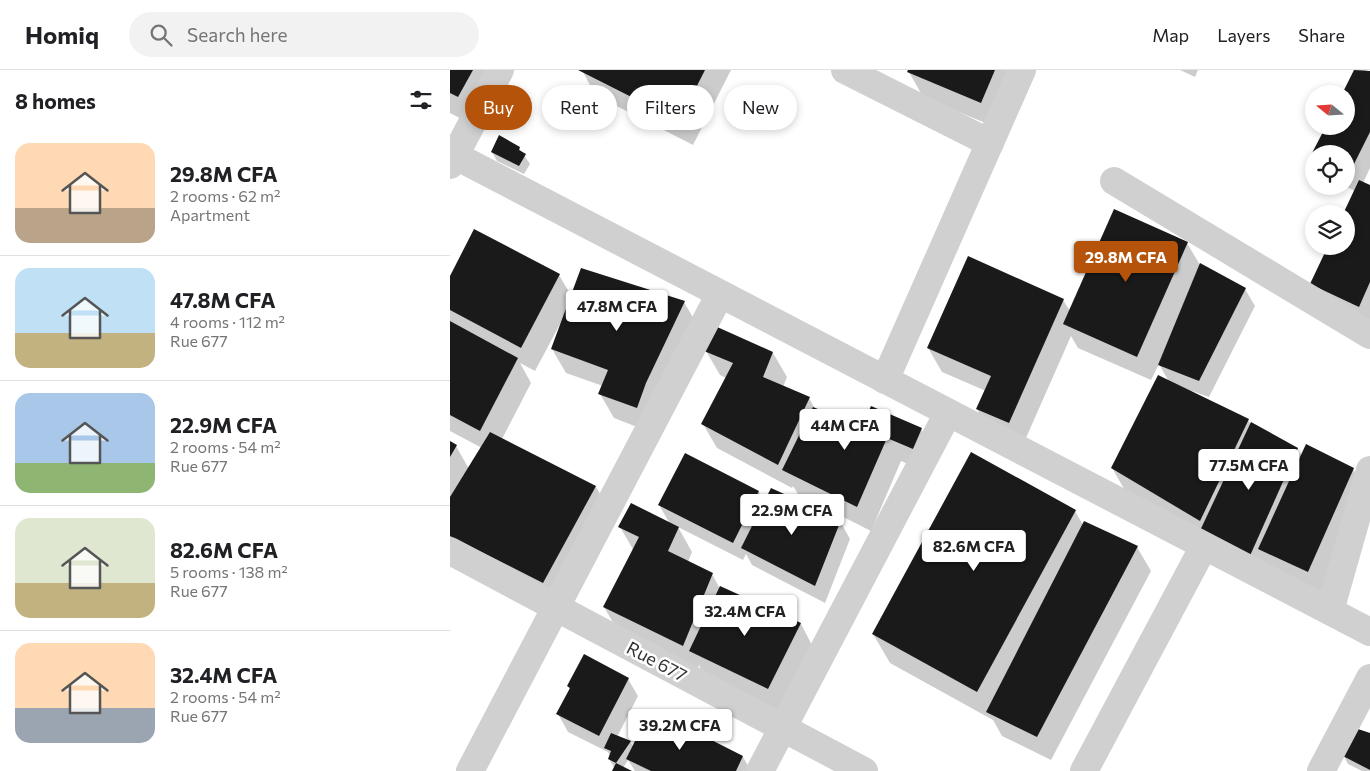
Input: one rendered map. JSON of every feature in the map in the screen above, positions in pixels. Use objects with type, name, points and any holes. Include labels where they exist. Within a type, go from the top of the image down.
[{"type":"street","points":[[500,70],[452,158],[720,294],[1370,632]]},
{"type":"street","points":[[846,70],[990,143]]},
{"type":"street","points":[[886,380],[1022,70]]},
{"type":"street","points":[[1114,181],[1370,335]]},
{"type":"street","points":[[470,771],[720,294]]},
{"type":"street","points":[[760,771],[948,413]]},
{"type":"street","points":[[1330,611],[1370,470]]},
{"type":"street","points":[[1084,771],[1204,546]]},
{"type":"street","name":"Rue 677","points":[[450,551],[864,771]]},
{"type":"street","points":[[1321,771],[1370,678]]},
{"type":"building","points":[[450,70],[473,70],[458,97],[450,93]]},
{"type":"building","points":[[578,70],[705,70],[697,85],[627,85],[627,95],[617,90],[617,85],[608,85]]},
{"type":"building","points":[[908,70],[995,70],[981,103],[907,72]]},
{"type":"building","points":[[1354,70],[1370,71],[1370,132],[1355,162],[1355,145],[1316,145],[1321,135],[1355,135],[1355,85],[1346,85]]},
{"type":"building","points":[[499,135],[520,147],[519,150],[526,154],[519,166],[491,152]]},
{"type":"building","points":[[1359,180],[1370,185],[1370,282],[1359,307],[1310,284],[1324,255],[1355,255],[1355,205],[1347,205],[1352,195],[1355,195],[1355,188]]},
{"type":"building","points":[[1114,209],[1188,242],[1137,357],[1063,324]]},
{"type":"building","points":[[474,229],[560,274],[521,348],[450,310],[450,276]]},
{"type":"building","points":[[968,256],[1064,299],[1009,423],[976,409],[991,376],[927,348]]},
{"type":"building","points":[[1200,263],[1246,288],[1199,381],[1158,365]]},
{"type":"building","points":[[581,268],[685,301],[646,383],[637,408],[598,394],[608,370],[551,349]]},
{"type":"building","points":[[450,321],[518,358],[480,431],[450,415]]},
{"type":"building","points":[[715,326],[773,352],[763,377],[810,397],[778,465],[701,424],[733,363],[704,351]]},
{"type":"building","points":[[1158,375],[1249,419],[1200,521],[1111,468]]},
{"type":"building","points":[[871,406],[922,428],[913,449],[887,438],[857,507],[782,470],[813,407],[862,427]]},
{"type":"building","points":[[1251,422],[1298,448],[1249,558],[1198,535]]},
{"type":"building","points":[[490,432],[596,486],[543,583],[450,536],[450,497]]},
{"type":"building","points":[[450,441],[457,445],[450,457]]},
{"type":"building","points":[[1306,444],[1354,468],[1308,572],[1258,549]]},
{"type":"building","points":[[971,452],[1076,510],[977,692],[872,634]]},
{"type":"building","points":[[685,453],[759,491],[733,543],[658,505]]},
{"type":"building","points":[[771,488],[841,520],[815,586],[741,548]]},
{"type":"building","points":[[631,503],[679,527],[668,551],[713,573],[683,646],[603,607],[639,537],[618,527]]},
{"type":"building","points":[[1084,521],[1138,546],[1037,737],[986,712]]},
{"type":"building","points":[[720,586],[801,623],[768,689],[689,651]]},
{"type":"building","points":[[584,654],[629,678],[599,736],[556,714],[570,688],[567,686]]},
{"type":"building","points":[[646,719],[671,732],[676,722],[743,756],[736,771],[651,771],[626,759]]},
{"type":"building","points":[[1355,728],[1370,733],[1370,770],[1341,755]]},
{"type":"building","points":[[611,733],[631,741],[616,763],[608,759],[611,751],[604,748]]},
{"type":"building","points":[[616,763],[632,771],[612,771]]}]
